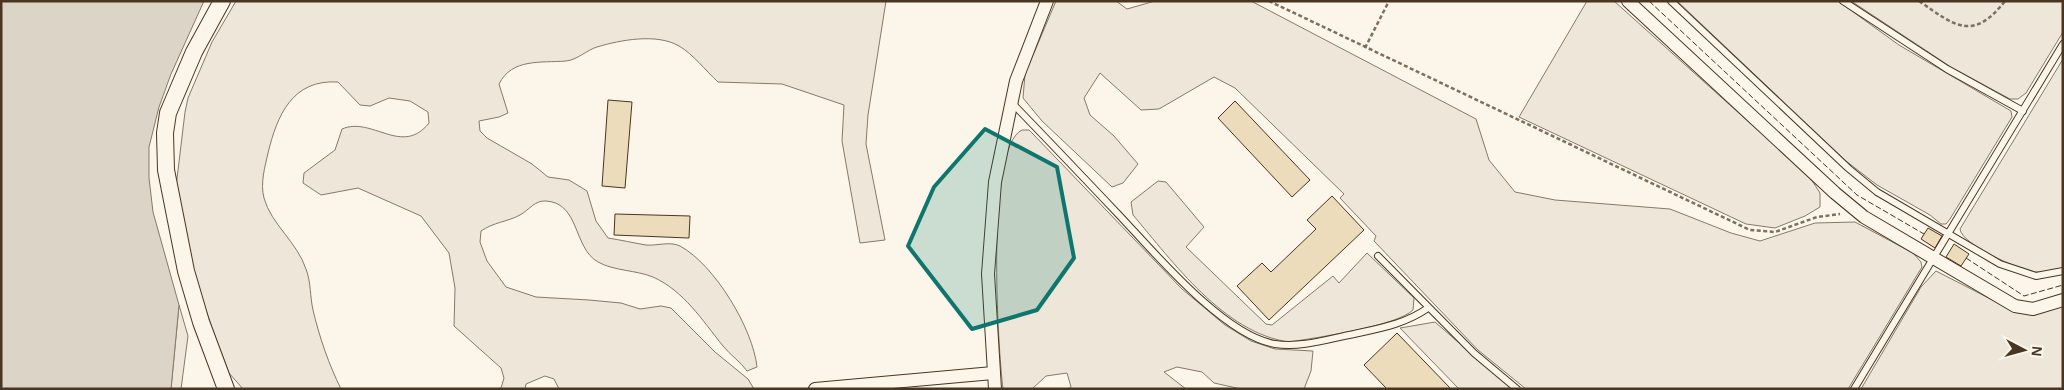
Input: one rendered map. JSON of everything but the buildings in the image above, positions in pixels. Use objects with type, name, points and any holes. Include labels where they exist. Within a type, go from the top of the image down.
[{"type":"street","points":[[222,1],[198,43],[168,113],[165,133],[166,170],[186,271],[201,322],[226,389]]},
{"type":"street","points":[[995,389],[988,274],[995,182],[1016,80],[1047,1]]},
{"type":"street","points":[[1628,1],[1835,194],[1858,212],[2015,306],[2033,308],[2063,300]]},
{"type":"street","points":[[815,389],[909,385],[993,373]]},
{"type":"lane","points":[[1671,1],[1865,183],[2000,264],[2036,276],[2063,271]]},
{"type":"lane","points":[[1843,1],[1939,64],[2023,112]]},
{"type":"lane","points":[[1854,389],[2063,44]]},
{"type":"lane","points":[[1011,102],[1187,286],[1226,319],[1252,336],[1274,344],[1298,345],[1393,326],[1414,318],[1428,308]]},
{"type":"lane","points":[[1378,256],[1474,353],[1517,389]]},
{"type":"path","points":[[1269,1],[1750,230],[1776,232],[1817,217],[1858,212]]},
{"type":"path","points":[[1365,48],[1389,1]]},
{"type":"path","points":[[1919,1],[1943,18],[1968,28],[1980,26],[1997,12],[2005,1]]},
{"type":"highlighted area","points":[[985,129],[1057,167],[1074,258],[1037,310],[972,329],[908,246],[934,187]]},
{"type":"shaded area","points":[[1,1],[204,1],[171,74],[159,107],[149,147],[149,178],[153,212],[179,305],[171,389],[1,389]]},
{"type":"shaded area","points":[[236,1],[886,1],[868,115],[866,144],[885,240],[860,243],[842,141],[844,105],[782,84],[718,82],[684,49],[670,42],[660,40],[638,39],[616,42],[593,48],[578,57],[566,61],[537,62],[519,66],[511,70],[499,84],[508,113],[479,121],[480,131],[487,138],[532,164],[548,177],[569,180],[587,191],[596,221],[608,238],[646,245],[676,245],[693,255],[719,283],[730,299],[748,335],[757,367],[747,371],[726,349],[692,307],[664,283],[653,277],[598,262],[584,247],[571,217],[565,209],[557,204],[542,201],[520,215],[481,231],[480,242],[487,261],[506,287],[536,297],[621,303],[640,309],[661,306],[671,308],[715,352],[748,379],[754,389],[559,389],[554,379],[545,376],[526,384],[525,389],[498,389],[501,388],[504,378],[501,368],[454,326],[455,288],[449,253],[421,216],[358,188],[321,195],[303,183],[304,173],[335,150],[342,129],[353,126],[364,127],[387,134],[408,136],[419,132],[429,123],[428,112],[410,101],[389,98],[370,106],[360,105],[338,82],[322,83],[298,93],[282,113],[268,153],[263,175],[263,187],[267,207],[297,250],[306,269],[318,330],[328,360],[341,389],[243,389],[229,373],[194,274],[176,187],[188,98],[212,42]]},
{"type":"shaded area","points":[[1056,1],[1116,1],[1127,9],[1155,1],[1251,1],[1476,119],[1489,160],[1515,192],[1555,200],[1670,209],[1731,233],[1760,241],[1815,223],[1855,222],[1913,253],[1921,262],[1922,267],[1848,389],[1526,389],[1478,350],[1374,241],[1376,236],[1340,198],[1344,194],[1235,88],[1214,77],[1159,109],[1141,110],[1100,73],[1084,98],[1090,115],[1114,136],[1138,164],[1123,183],[1112,187],[1042,121],[1023,98],[1025,74]]},
{"type":"shaded area","points":[[1587,1],[1614,1],[1809,176],[1820,193],[1820,207],[1805,216],[1775,228],[1746,224],[1519,117]]},
{"type":"shaded area","points":[[1677,1],[1838,1],[1899,45],[2011,111],[2012,117],[1950,219],[1946,224],[1941,224],[1930,215],[1877,185],[1846,161]]},
{"type":"shaded area","points":[[1851,1],[2063,1],[2063,32],[2026,93],[2018,99],[2010,99],[1951,67]]},
{"type":"shaded area","points":[[2063,59],[2063,268],[2036,272],[2017,267],[1992,256],[1970,242],[1960,229]]},
{"type":"shaded area","points":[[1022,130],[1029,130],[1182,289],[1225,325],[1251,341],[1275,349],[1313,351],[1311,371],[1304,389],[1241,389],[1214,383],[1202,372],[1177,367],[1164,372],[1186,389],[1068,389],[1071,387],[1067,373],[1046,376],[1032,389],[1003,389],[997,294],[998,209],[1003,172],[1010,144]]},
{"type":"shaded area","points":[[1158,181],[1166,182],[1204,227],[1186,247],[1266,324],[1272,325],[1333,276],[1339,283],[1367,253],[1414,298],[1413,310],[1404,316],[1374,326],[1289,342],[1265,336],[1243,325],[1202,293],[1133,215],[1131,202]]},
{"type":"shaded area","points":[[1936,271],[2010,309],[2063,306],[2063,389],[1861,389],[1921,287]]},
{"type":"shaded area","points":[[179,305],[188,336],[181,389],[171,389]]},
{"type":"shaded area","points":[[1435,322],[1512,389],[1459,389],[1400,328]]},
{"type":"fence","points":[[1649,1],[1857,195],[1924,234]]},
{"type":"fence","points":[[1966,258],[2024,296],[2063,285]]}]
